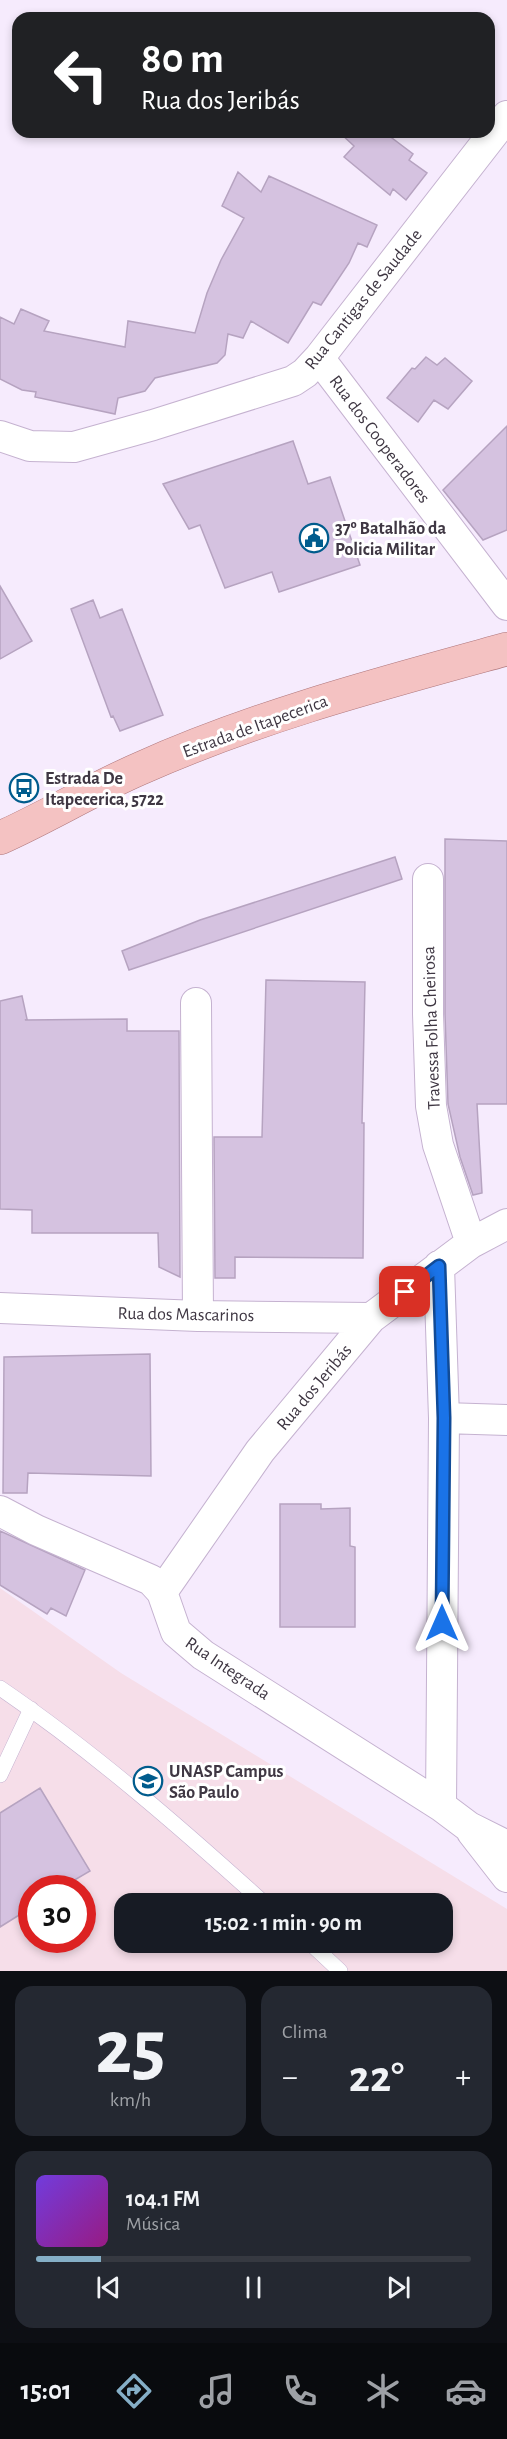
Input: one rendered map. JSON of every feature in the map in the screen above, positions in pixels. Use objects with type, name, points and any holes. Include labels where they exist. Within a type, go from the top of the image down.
[{"type":"main road","name":"Estrada de Itapecerica","points":[[5,837],[138,769],[251,725],[378,684],[507,649]]},
{"type":"street","name":"Rua Cantigas de Saudade","points":[[495,131],[507,116]]},
{"type":"street","name":"Rua Cantigas de Saudade","points":[[0,436],[30,446],[74,447],[272,389],[299,377],[319,358],[490,138]]},
{"type":"street","name":"Rua dos Cooperadores","points":[[319,358],[507,605]]},
{"type":"street","name":"Travessa Folha Cheirosa","points":[[428,879],[431,1106],[438,1145],[471,1244]]},
{"type":"street","points":[[196,1003],[198,1316]]},
{"type":"street","name":"Rua dos Jeribás","points":[[162,1592],[260,1451],[371,1318],[439,1266],[471,1244],[507,1224]]},
{"type":"street","points":[[439,1266],[444,1418],[441,1806]]},
{"type":"street","name":"Rua dos Mascarinos","points":[[0,1308],[198,1316],[371,1318]]},
{"type":"street","points":[[444,1418],[507,1420]]},
{"type":"street","points":[[0,1511],[36,1530],[141,1575],[154,1582],[162,1592]]},
{"type":"street","name":"Rua Integrada","points":[[162,1592],[176,1632],[203,1655],[441,1806],[469,1827],[506,1865]]},
{"type":"lane","points":[[0,1688],[31,1709],[126,1784],[252,1893]]},
{"type":"lane","points":[[0,1775],[31,1709]]},
{"type":"lane","points":[[321,1953],[340,1971]]},
{"type":"shaded area","name":"UNASP Campus São Paulo","points":[[0,1588],[121,1673],[507,1909],[507,1971],[0,1971]]},
{"type":"building","points":[[345,138],[392,138],[413,154],[409,160],[427,173],[406,200],[393,189],[390,195],[344,157],[354,146]]},
{"type":"building","points":[[238,172],[261,192],[269,176],[377,225],[367,247],[358,243],[349,263],[321,305],[313,302],[288,343],[251,321],[243,338],[228,334],[225,355],[217,363],[155,378],[145,391],[118,398],[115,414],[35,397],[36,392],[22,390],[0,379],[0,317],[14,324],[21,309],[49,321],[44,331],[125,347],[128,321],[195,333],[207,293],[221,260],[244,218],[222,206]]},
{"type":"building","points":[[426,357],[437,365],[445,358],[472,381],[448,409],[434,400],[418,422],[387,398],[412,368],[415,369]]},
{"type":"building","points":[[507,426],[507,530],[483,540],[443,490]]},
{"type":"building","points":[[293,441],[308,484],[330,477],[360,565],[279,592],[272,572],[225,588],[200,525],[189,529],[163,484]]},
{"type":"building","points":[[0,586],[32,641],[0,659]]},
{"type":"building","points":[[93,600],[100,618],[122,609],[163,715],[120,731],[113,716],[111,717],[71,609]]},
{"type":"building","points":[[445,839],[507,841],[507,1104],[477,1104],[482,1193],[473,1195],[460,1157],[448,1104],[445,1014]]},
{"type":"building","points":[[395,857],[402,879],[129,970],[122,951],[200,920]]},
{"type":"building","points":[[266,980],[365,982],[362,1123],[364,1123],[363,1258],[235,1257],[235,1278],[215,1278],[214,1137],[262,1137]]},
{"type":"building","points":[[22,996],[27,1019],[25,1020],[127,1019],[127,1031],[179,1031],[180,1277],[159,1267],[158,1233],[32,1233],[32,1210],[0,1209],[0,1001]]},
{"type":"building","points":[[150,1354],[151,1476],[28,1473],[27,1493],[3,1493],[4,1357]]},
{"type":"building","points":[[280,1504],[321,1504],[321,1509],[350,1508],[350,1546],[355,1547],[355,1627],[280,1627]]},
{"type":"building","points":[[0,1531],[85,1570],[66,1616],[51,1608],[47,1614],[0,1585]]},
{"type":"building","points":[[40,1788],[90,1871],[83,1875],[18,1875],[18,1916],[0,1927],[0,1813]]},
{"type":"place","name":"37º Batalhão da Policia Militar","points":[[314,538]]},
{"type":"place","name":"Estrada De Itapecerica, 5722","points":[[24,788]]},
{"type":"place","name":"UNASP Campus São Paulo","points":[[148,1781]]},
{"type":"route","points":[[405,1292],[439,1266],[444,1418],[442,1623]]}]
